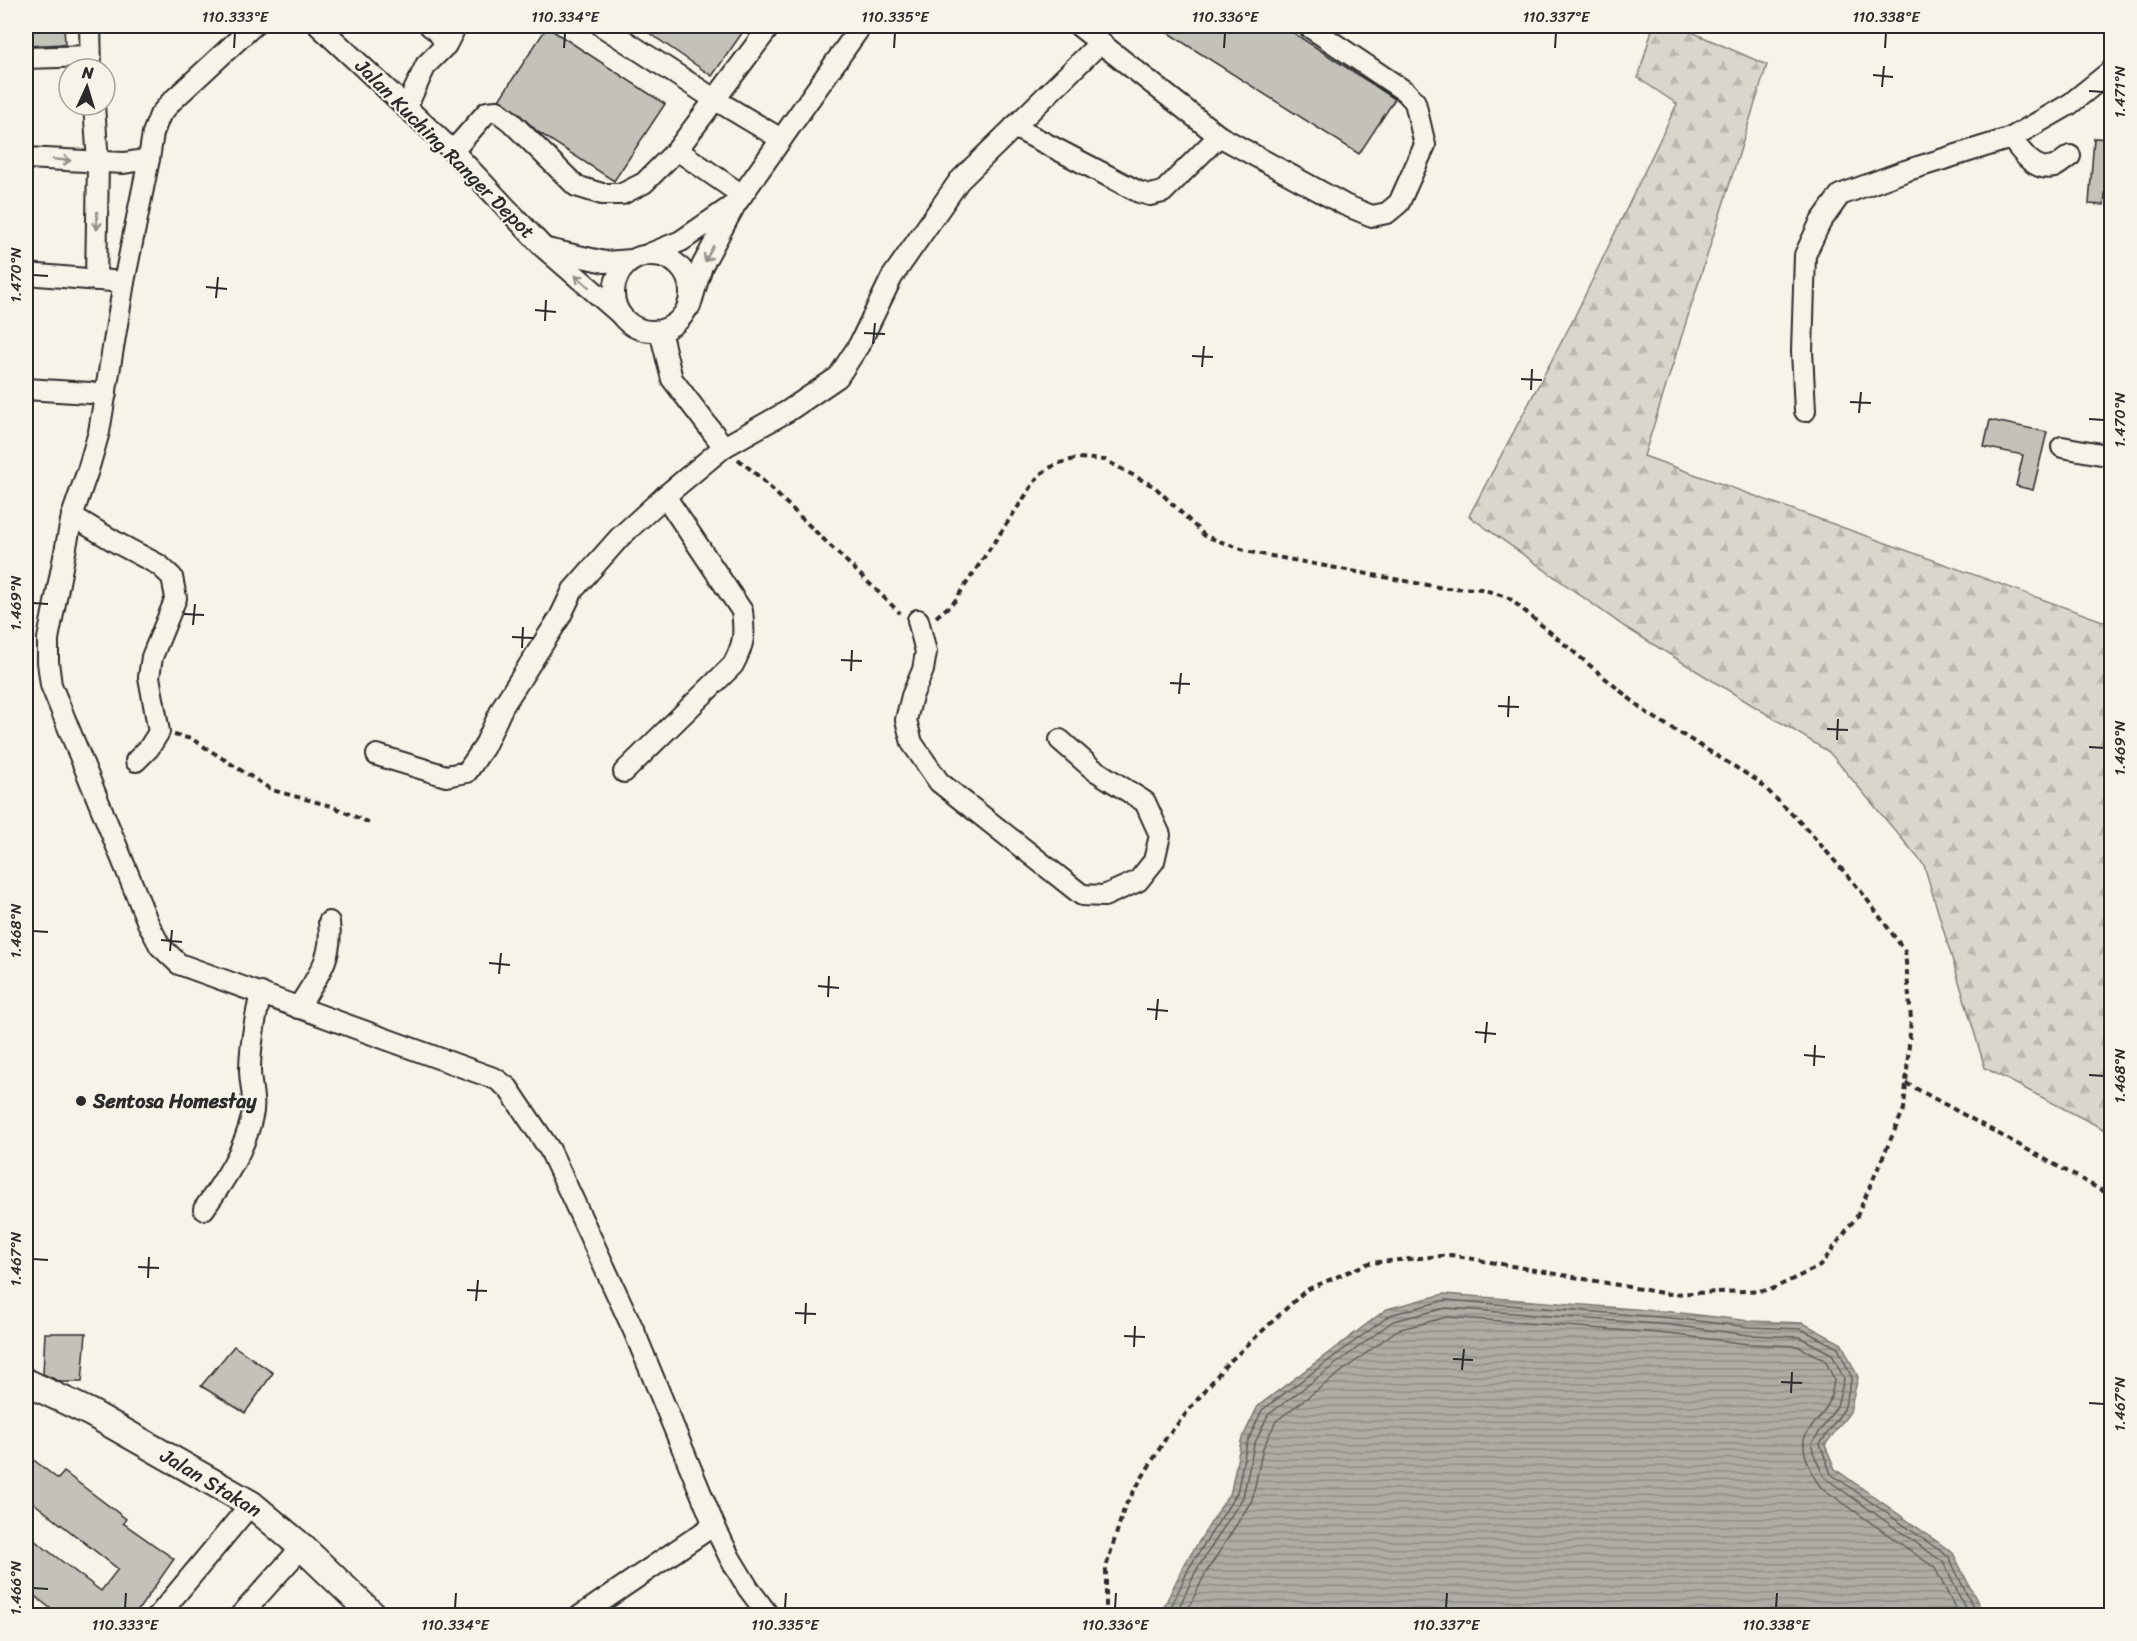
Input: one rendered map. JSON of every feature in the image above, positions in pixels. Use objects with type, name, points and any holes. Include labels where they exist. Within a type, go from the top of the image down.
[{"type":"main road","name":"Jalan Stakan","points":[[26,1382],[91,1413],[251,1504],[302,1547],[374,1616]]},
{"type":"street","points":[[90,26],[91,57]]},
{"type":"street","points":[[253,26],[171,102],[160,115],[153,133],[124,282],[106,394],[96,442],[72,516],[48,639],[51,685],[148,923],[160,946],[179,964],[496,1079],[508,1088],[550,1150],[634,1331],[714,1525],[748,1588],[769,1616]]},
{"type":"street","name":"Jalan Kuching Ranger Depot","points":[[319,26],[453,151],[544,248],[620,314]]},
{"type":"street","points":[[430,26],[438,32],[446,45]]},
{"type":"street","points":[[406,108],[426,65],[446,45],[456,26]]},
{"type":"street","points":[[602,26],[714,99],[782,139]]},
{"type":"street","points":[[453,151],[487,112],[497,111],[576,186],[602,194],[622,194],[644,183],[677,150],[770,26]]},
{"type":"street","points":[[739,200],[681,241],[625,266],[616,278],[614,292],[615,303],[627,322],[640,330],[660,331],[675,325],[683,317],[690,306],[702,266],[739,200],[861,26]]},
{"type":"street","points":[[1079,26],[1219,136],[1345,205],[1371,216],[1387,213],[1399,203],[1425,144],[1415,102],[1406,92],[1308,26]]},
{"type":"street","points":[[377,754],[446,776],[467,772],[484,747],[503,706],[560,617],[573,590],[620,537],[724,447],[788,411],[838,376],[859,345],[892,277],[959,181],[1101,42]]},
{"type":"street","points":[[26,58],[57,60]]},
{"type":"street","points":[[1805,411],[1802,351],[1805,255],[1820,223],[1840,195],[1905,171],[2012,138],[2070,104],[2112,70]]},
{"type":"street","points":[[95,117],[98,163],[96,280]]},
{"type":"street","points":[[1014,127],[1139,192],[1150,195],[1163,192],[1219,136]]},
{"type":"street","points":[[2012,138],[2025,157],[2043,167],[2055,167],[2070,156]]},
{"type":"street","points":[[677,150],[739,200]]},
{"type":"street","points":[[26,158],[98,163],[124,163],[149,159]]},
{"type":"street","points":[[544,248],[605,262],[666,257],[680,266],[689,280],[690,306]]},
{"type":"street","points":[[26,274],[124,282]]},
{"type":"street","points":[[660,331],[672,379],[724,447]]},
{"type":"street","points":[[26,389],[106,394]]},
{"type":"street","points":[[2062,447],[2112,456]]},
{"type":"street","points":[[624,772],[733,665],[743,645],[745,628],[742,611],[665,496]]},
{"type":"street","points":[[72,516],[159,565],[172,577],[176,598],[152,657],[149,677],[159,732],[149,748],[136,761]]},
{"type":"street","points":[[918,620],[926,652],[923,670],[912,696],[906,720],[912,743],[939,782],[1082,895],[1104,896],[1138,881],[1154,861],[1160,835],[1145,802],[1093,769],[1060,740]]},
{"type":"street","points":[[298,1008],[329,954],[331,939],[329,922]]},
{"type":"street","points":[[204,1209],[218,1190],[242,1148],[253,1114],[250,1071],[253,1028],[261,993]]},
{"type":"street","points":[[158,1616],[251,1504]]},
{"type":"street","points":[[580,1616],[714,1525]]},
{"type":"street","points":[[240,1616],[302,1547]]},
{"type":"path","points":[[724,447],[756,474],[900,613],[918,620],[935,617],[954,602],[1040,474],[1056,464],[1078,458],[1105,460],[1155,487],[1205,536],[1250,552],[1443,588],[1482,589],[1509,598],[1647,713],[1758,781],[1806,828],[1860,890],[1905,951],[1911,1019],[1904,1109],[1857,1216],[1820,1266],[1770,1290],[1668,1294],[1451,1255],[1369,1263],[1306,1290],[1225,1366],[1166,1438],[1125,1506],[1106,1567],[1106,1616]]},
{"type":"path","points":[[159,732],[192,739],[272,789],[331,806],[372,824]]},
{"type":"path","points":[[1906,1083],[2112,1196]]},
{"type":"green space","points":[[1653,26],[1678,26],[1767,65],[1644,456],[2111,624],[2111,1133],[1985,1068],[1924,865],[1829,752],[1625,627],[1469,516],[1572,322],[1677,104],[1638,78]]},
{"type":"water","points":[[1444,1294],[1672,1312],[1750,1321],[1803,1323],[1842,1344],[1858,1377],[1850,1412],[1825,1445],[1835,1469],[1953,1553],[1984,1615],[1160,1615],[1184,1565],[1231,1491],[1241,1441],[1258,1406],[1387,1309]]},
{"type":"building","points":[[26,26],[64,26],[65,44],[26,46]]},
{"type":"building","points":[[639,26],[747,26],[712,76]]},
{"type":"building","points":[[1157,26],[1283,26],[1395,99],[1359,154]]},
{"type":"building","points":[[547,27],[665,104],[614,181],[538,132],[517,112],[499,100]]},
{"type":"building","points":[[2094,138],[2112,139],[2112,175],[2107,175],[2104,205],[2089,204]]},
{"type":"building","points":[[1990,420],[2047,432],[2033,490],[2016,486],[2023,455],[1984,447]]},
{"type":"building","points":[[45,1333],[86,1333],[82,1382],[61,1382],[43,1374]]},
{"type":"building","points":[[234,1346],[273,1373],[245,1413],[201,1386]]},
{"type":"building","points":[[26,1454],[58,1479],[64,1472],[126,1519],[123,1523],[174,1559],[134,1616],[60,1616],[26,1589],[26,1534],[101,1591],[118,1569],[26,1497]]},
{"type":"place","name":"Sentosa Homestay","points":[[81,1101]]}]
